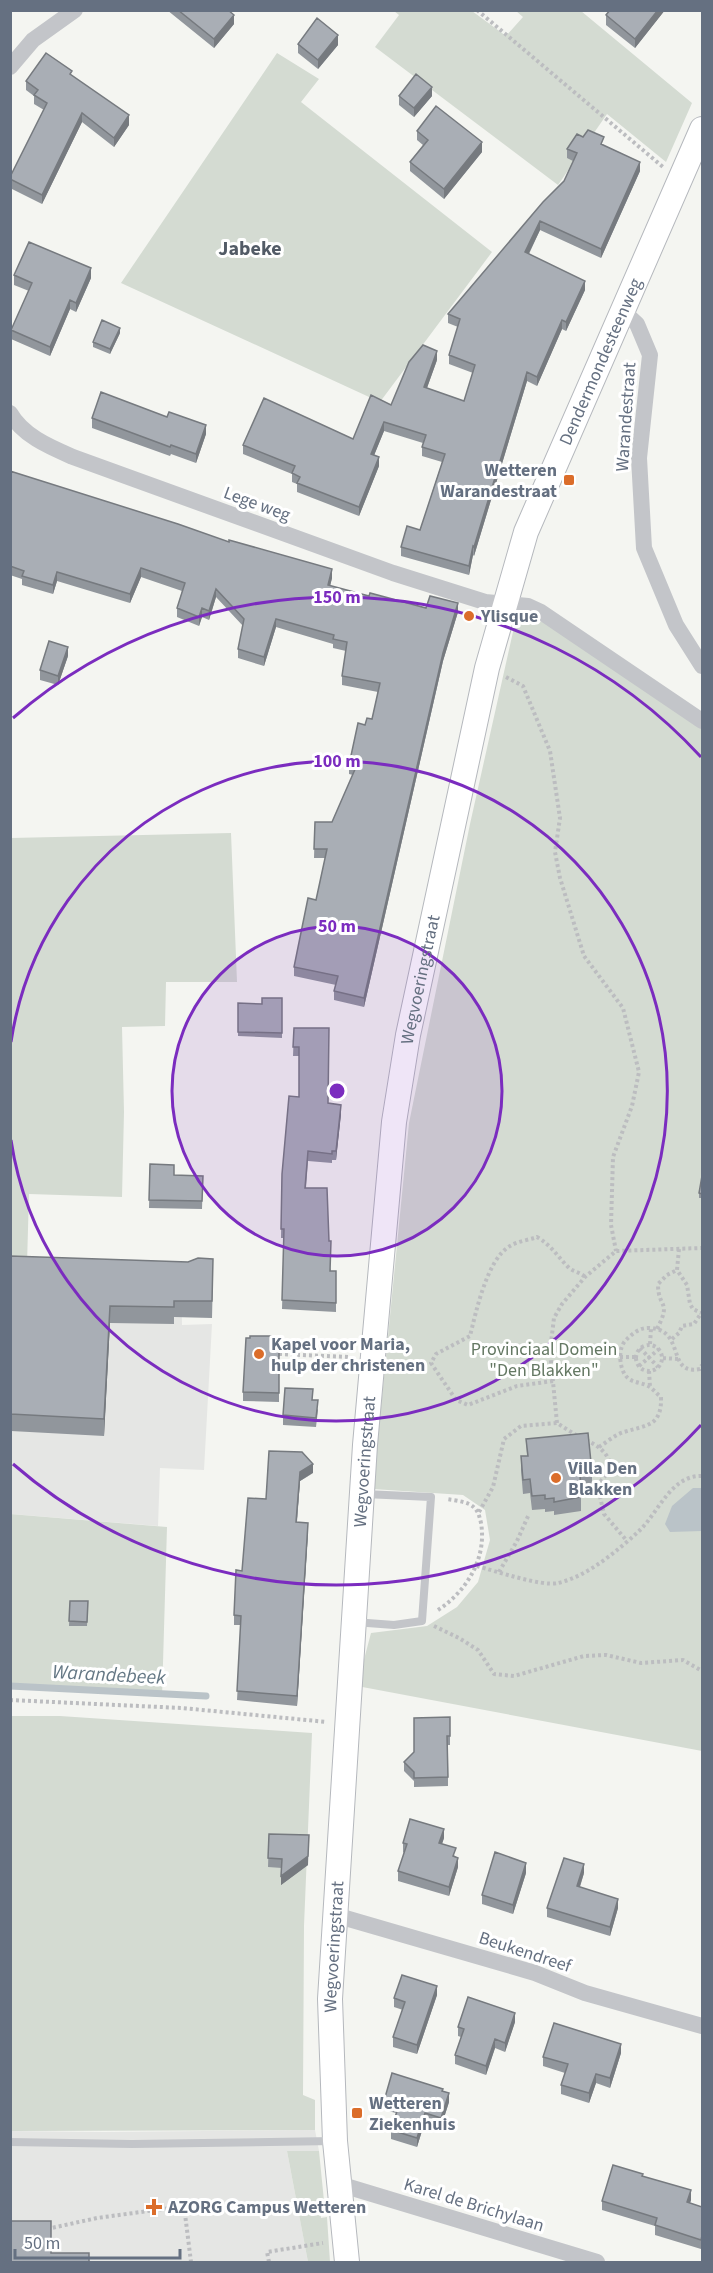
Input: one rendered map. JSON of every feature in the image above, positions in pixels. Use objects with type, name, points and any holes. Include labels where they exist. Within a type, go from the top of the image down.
[{"type":"main road","name":"Dendermondesteenweg","points":[[487,668],[526,532],[702,129]]},
{"type":"main road","name":"Wegvoeringstraat","points":[[346,2251],[335,2141],[330,1999],[362,1494],[396,1111],[413,1012],[487,668]]},
{"type":"street","points":[[10,67],[33,40],[75,10]]},
{"type":"street","name":"Warandestraat","points":[[622,310],[638,324],[650,355],[639,459],[644,548],[676,625],[702,666]]},
{"type":"street","name":"Lege weg","points":[[10,414],[17,424],[45,445],[73,457],[383,569],[484,602],[504,605]]},
{"type":"street","points":[[504,605],[528,606],[541,612],[702,721]]},
{"type":"street","name":"Beukendreef","points":[[335,1915],[535,1973],[585,1994],[702,2026]]},
{"type":"street","name":"Karel de Brichylaan","points":[[339,2184],[597,2262]]},
{"type":"lane","points":[[354,1622],[394,1625],[422,1621],[431,1497],[362,1494]]},
{"type":"lane","points":[[10,2142],[132,2144],[335,2141]]},
{"type":"path","points":[[477,10],[680,181]]},
{"type":"path","points":[[487,668],[523,686],[550,751],[560,818],[555,852],[560,878],[584,956],[623,1008],[639,1072],[632,1106],[614,1156],[611,1225],[616,1251]]},
{"type":"path","points":[[553,1381],[517,1386],[468,1405],[456,1400],[431,1363],[436,1354],[470,1336],[477,1305],[497,1258],[510,1246],[537,1237],[548,1243],[571,1270],[580,1272],[585,1277]]},
{"type":"path","points":[[557,1424],[550,1351],[554,1318],[562,1304],[585,1277],[616,1251],[702,1248]]},
{"type":"path","points":[[672,1340],[682,1326],[694,1324],[702,1313],[693,1309],[690,1304],[687,1285],[677,1270],[679,1249]]},
{"type":"path","points":[[657,1329],[665,1308],[658,1294],[658,1284],[667,1275],[677,1270]]},
{"type":"path","points":[[599,1447],[623,1432],[640,1429],[655,1422],[661,1409],[661,1397],[650,1387],[628,1378],[623,1371],[620,1357],[622,1343],[633,1333],[644,1328],[657,1329],[667,1334],[672,1340],[684,1369],[692,1371],[700,1369],[702,1365]]},
{"type":"path","points":[[650,1344],[651,1328]]},
{"type":"path","points":[[649,1371],[639,1366],[636,1358],[640,1348],[650,1344]]},
{"type":"path","points":[[650,1344],[659,1349],[663,1358]]},
{"type":"path","points":[[640,1348],[658,1367]]},
{"type":"path","points":[[639,1366],[659,1349]]},
{"type":"path","points":[[279,1354],[336,1357]]},
{"type":"path","points":[[620,1357],[636,1358]]},
{"type":"path","points":[[663,1358],[678,1359]]},
{"type":"path","points":[[649,1371],[658,1367],[663,1358]]},
{"type":"path","points":[[649,1371],[650,1387]]},
{"type":"path","points":[[479,1512],[494,1487],[504,1439],[521,1426],[557,1424],[599,1447],[610,1461],[607,1476],[600,1482],[598,1488],[604,1514],[627,1541]]},
{"type":"path","points":[[477,1566],[557,1584],[587,1571],[641,1529],[668,1492],[687,1478],[702,1476]]},
{"type":"path","points":[[422,1621],[448,1604],[463,1587],[477,1566],[484,1538],[479,1512],[469,1504],[431,1497]]},
{"type":"path","points":[[499,1572],[529,1514]]},
{"type":"path","points":[[422,1621],[459,1638],[478,1650],[494,1674],[514,1676],[584,1656],[606,1655],[641,1663],[683,1660],[702,1671]]},
{"type":"path","points":[[10,1700],[183,1708],[347,1724]]},
{"type":"path","points":[[38,2229],[192,2205]]},
{"type":"path","points":[[183,2206],[191,2262]]},
{"type":"path","points":[[269,2262],[267,2252],[346,2251]]},
{"type":"shaded area","points":[[11,1264],[181,1273],[182,1325],[212,1324],[204,1470],[160,1468],[158,1526],[11,1514]]},
{"type":"shaded area","points":[[693,1488],[702,1488],[702,1531],[670,1532],[665,1524],[672,1506]]},
{"type":"shaded area","name":"AZORG Campus Wetteren","points":[[315,2130],[319,2151],[287,2151],[308,2262],[11,2262],[11,2131]]},
{"type":"green space","points":[[394,11],[472,11],[506,36],[523,17],[516,11],[581,11],[692,103],[666,162],[607,114],[558,185],[375,47],[399,15]]},
{"type":"green space","points":[[277,53],[319,79],[301,102],[492,252],[380,402],[121,283]]},
{"type":"green space","name":"Provinciaal Domein \"Den Blakken\"","points":[[517,614],[559,627],[702,728],[702,1751],[357,1686],[371,1633],[427,1626],[457,1607],[478,1582],[490,1540],[485,1510],[463,1495],[373,1489],[409,1123],[470,824]]},
{"type":"green space","points":[[231,833],[237,982],[166,982],[165,1026],[122,1027],[124,1112],[122,1197],[29,1194],[27,1264],[11,1264],[11,838]]},
{"type":"green space","points":[[10,1514],[167,1527],[162,1697],[11,1686]]},
{"type":"green space","points":[[11,1716],[60,1716],[312,1733],[304,1926],[303,2095],[315,2100],[315,2130],[11,2131]]},
{"type":"green space","points":[[287,2151],[319,2151],[324,2201],[319,2203],[321,2218],[327,2217],[330,2262],[308,2262]]},
{"type":"building","points":[[178,10],[228,10],[234,15],[214,39]]},
{"type":"building","points":[[610,10],[658,10],[635,39],[606,15]]},
{"type":"building","points":[[317,18],[338,35],[318,60],[298,44]]},
{"type":"building","points":[[46,53],[72,71],[70,74],[129,115],[114,138],[82,113],[42,195],[10,177],[47,103],[34,95],[38,90],[26,81]]},
{"type":"building","points":[[416,74],[432,87],[414,108],[399,96]]},
{"type":"building","points":[[436,106],[482,142],[444,189],[410,162],[428,140],[417,131]]},
{"type":"building","points":[[588,130],[604,137],[601,144],[640,162],[601,249],[540,221],[525,252],[585,281],[566,322],[562,320],[537,377],[527,372],[473,546],[469,566],[401,547],[407,526],[420,530],[445,454],[422,447],[426,435],[384,422],[371,454],[379,457],[359,507],[297,483],[300,477],[292,473],[295,466],[243,445],[264,398],[353,439],[371,395],[391,405],[409,362],[423,345],[437,351],[424,387],[464,401],[475,365],[449,355],[460,319],[448,314],[543,202],[564,181],[577,153],[567,149],[577,134],[583,137]]},
{"type":"building","points":[[29,242],[91,268],[76,303],[70,300],[50,347],[11,330],[32,283],[14,275]]},
{"type":"building","points":[[102,320],[120,328],[110,349],[93,342]]},
{"type":"building","points":[[101,392],[167,417],[169,412],[206,425],[196,454],[171,445],[170,447],[92,418]]},
{"type":"building","points":[[10,471],[229,542],[229,540],[332,569],[328,585],[369,596],[370,593],[426,608],[430,596],[458,603],[443,653],[364,998],[334,991],[338,976],[294,967],[308,898],[316,900],[327,849],[314,849],[315,822],[332,822],[356,767],[349,765],[358,723],[365,725],[367,718],[372,719],[380,683],[342,676],[347,642],[333,639],[334,635],[276,619],[264,657],[238,649],[244,619],[216,589],[209,611],[202,608],[199,617],[177,608],[185,583],[141,568],[130,594],[57,572],[53,585],[22,576],[24,571],[10,566]]},
{"type":"building","points":[[49,641],[68,647],[58,676],[40,670]]},
{"type":"building","points":[[262,998],[282,998],[282,1033],[238,1032],[238,1003],[262,1004]]},
{"type":"building","points":[[294,1028],[329,1028],[328,1103],[341,1105],[336,1151],[332,1151],[332,1154],[308,1151],[305,1188],[327,1188],[329,1241],[331,1241],[330,1271],[336,1271],[336,1303],[282,1300],[284,1229],[281,1229],[282,1174],[289,1096],[299,1097],[299,1047],[293,1047]]},
{"type":"building","points":[[150,1164],[174,1165],[174,1175],[203,1176],[202,1201],[149,1200]]},
{"type":"building","points":[[702,1176],[702,1194],[699,1193]]},
{"type":"building","points":[[10,1256],[188,1262],[198,1258],[213,1259],[212,1301],[174,1301],[174,1307],[110,1306],[104,1419],[11,1414],[10,1425]]},
{"type":"building","points":[[273,1336],[279,1339],[279,1393],[243,1392],[246,1338]]},
{"type":"building","points":[[285,1388],[313,1389],[312,1400],[318,1400],[316,1418],[283,1415]]},
{"type":"building","name":"Villa Den Blakken","points":[[588,1433],[592,1472],[580,1473],[581,1497],[554,1502],[554,1498],[545,1499],[545,1495],[532,1496],[530,1479],[523,1480],[521,1456],[528,1456],[526,1439]]},
{"type":"building","points":[[269,1451],[302,1452],[313,1464],[300,1472],[296,1522],[308,1523],[297,1696],[237,1691],[241,1616],[234,1615],[236,1570],[242,1571],[248,1498],[266,1499]]},
{"type":"building","points":[[70,1601],[88,1601],[87,1622],[69,1621]]},
{"type":"building","points":[[450,1717],[450,1736],[447,1736],[448,1777],[414,1778],[414,1772],[404,1762],[414,1752],[414,1718]]},
{"type":"building","points":[[410,1819],[444,1829],[439,1843],[456,1848],[453,1856],[458,1858],[449,1887],[398,1871],[407,1844],[403,1843]]},
{"type":"building","points":[[269,1834],[309,1835],[308,1856],[281,1876],[282,1859],[268,1858]]},
{"type":"building","points":[[495,1852],[526,1863],[513,1905],[482,1895]]},
{"type":"building","points":[[564,1858],[584,1864],[577,1886],[618,1899],[610,1927],[547,1908]]},
{"type":"building","points":[[402,1975],[437,1986],[417,2045],[393,2037],[405,2002],[394,1998]]},
{"type":"building","points":[[468,1997],[515,2013],[505,2043],[495,2039],[486,2066],[455,2055],[464,2029],[458,2027]]},
{"type":"building","points":[[554,2023],[621,2044],[610,2078],[596,2074],[589,2093],[561,2085],[568,2064],[543,2057]]},
{"type":"building","points":[[392,2073],[449,2093],[441,2118],[425,2113],[417,2138],[391,2130],[399,2105],[384,2101]]},
{"type":"building","points":[[613,2165],[691,2190],[687,2202],[702,2207],[701,2240],[655,2225],[657,2218],[602,2201]]},
{"type":"building","points":[[10,2221],[51,2221],[51,2253],[89,2253],[89,2262],[10,2262]]},
{"type":"waterway","name":"Warandebeek","points":[[10,1686],[206,1696]]},
{"type":"place","name":"Wetteren Warandestraat","points":[[569,480]]},
{"type":"place","name":"Ylisque","points":[[469,616]]},
{"type":"place","name":"Kapel voor Maria, hulp der christenen","points":[[259,1354]]},
{"type":"place","name":"Villa Den Blakken","points":[[556,1478]]},
{"type":"place","name":"Wetteren Ziekenhuis","points":[[357,2113]]},
{"type":"place","name":"AZORG Campus Wetteren","points":[[154,2207]]},
{"type":"district","name":"Jabeke","points":[[250,249]]}]
